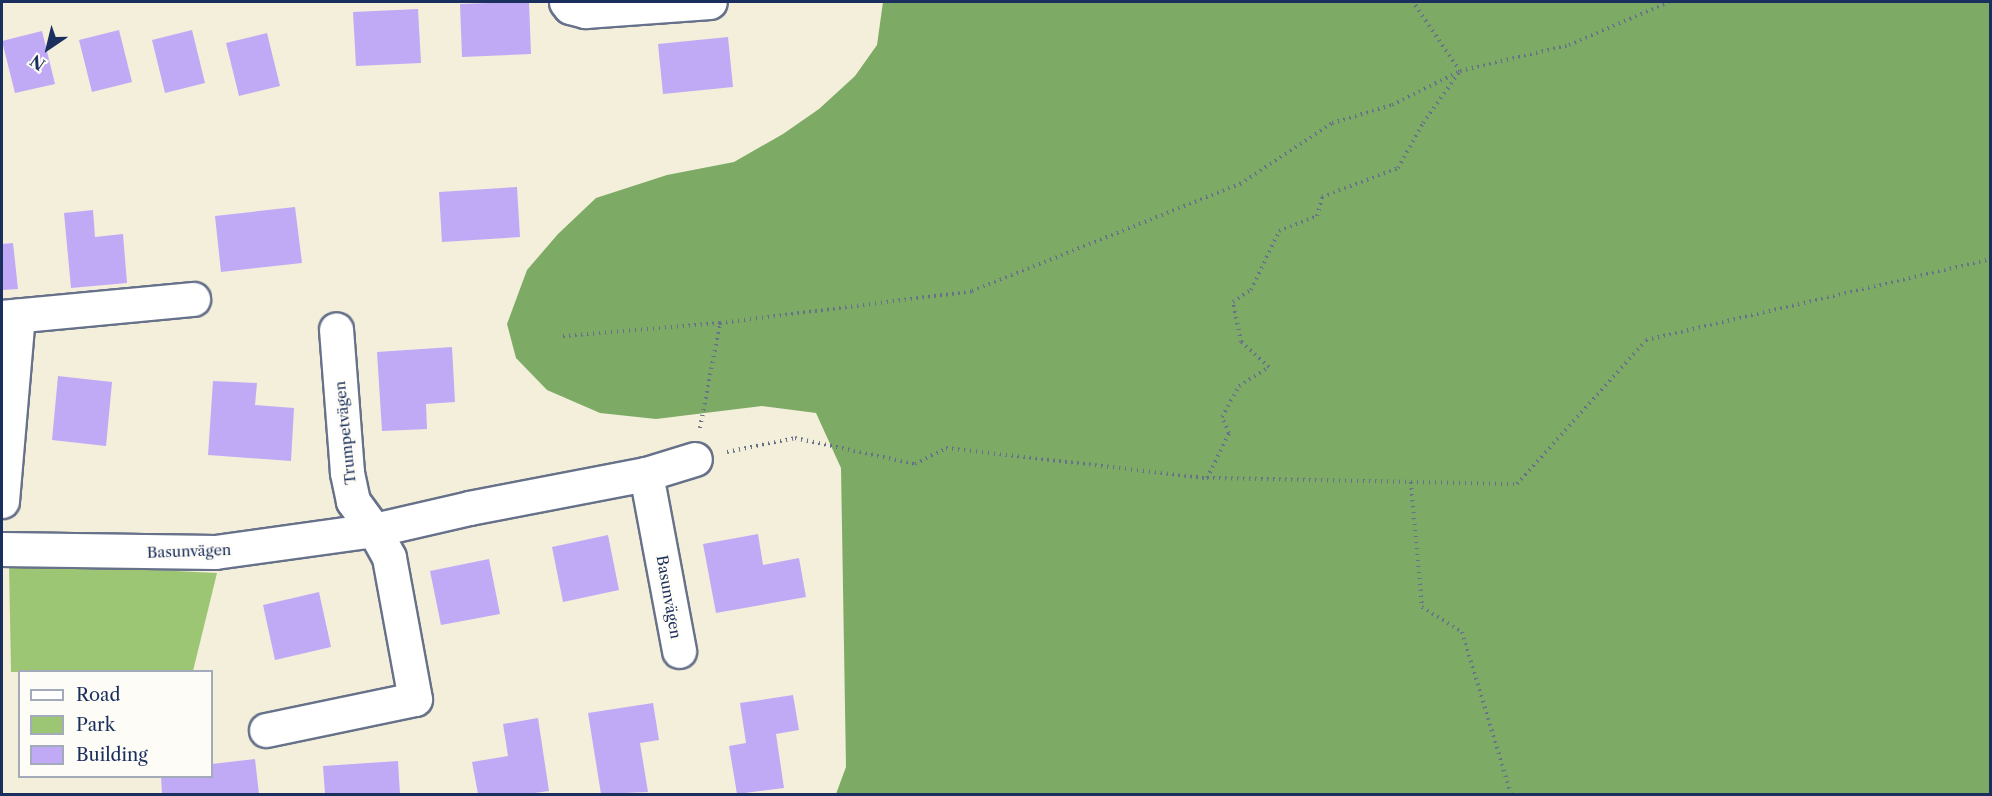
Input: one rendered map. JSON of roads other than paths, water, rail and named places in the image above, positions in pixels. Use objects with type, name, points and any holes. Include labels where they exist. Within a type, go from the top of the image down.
[{"type":"street","points":[[566,2],[570,7],[585,11],[710,2]]},
{"type":"street","points":[[2,501],[10,316],[194,299]]},
{"type":"street","name":"Trumpetvägen","points":[[336,329],[346,472],[353,501],[374,530]]},
{"type":"street","name":"Basunvägen","points":[[2,549],[215,552],[374,530],[480,506],[646,474],[694,459]]},
{"type":"street","name":"Basunvägen","points":[[646,474],[679,651]]},
{"type":"street","points":[[266,730],[415,699],[388,557],[374,530]]}]
